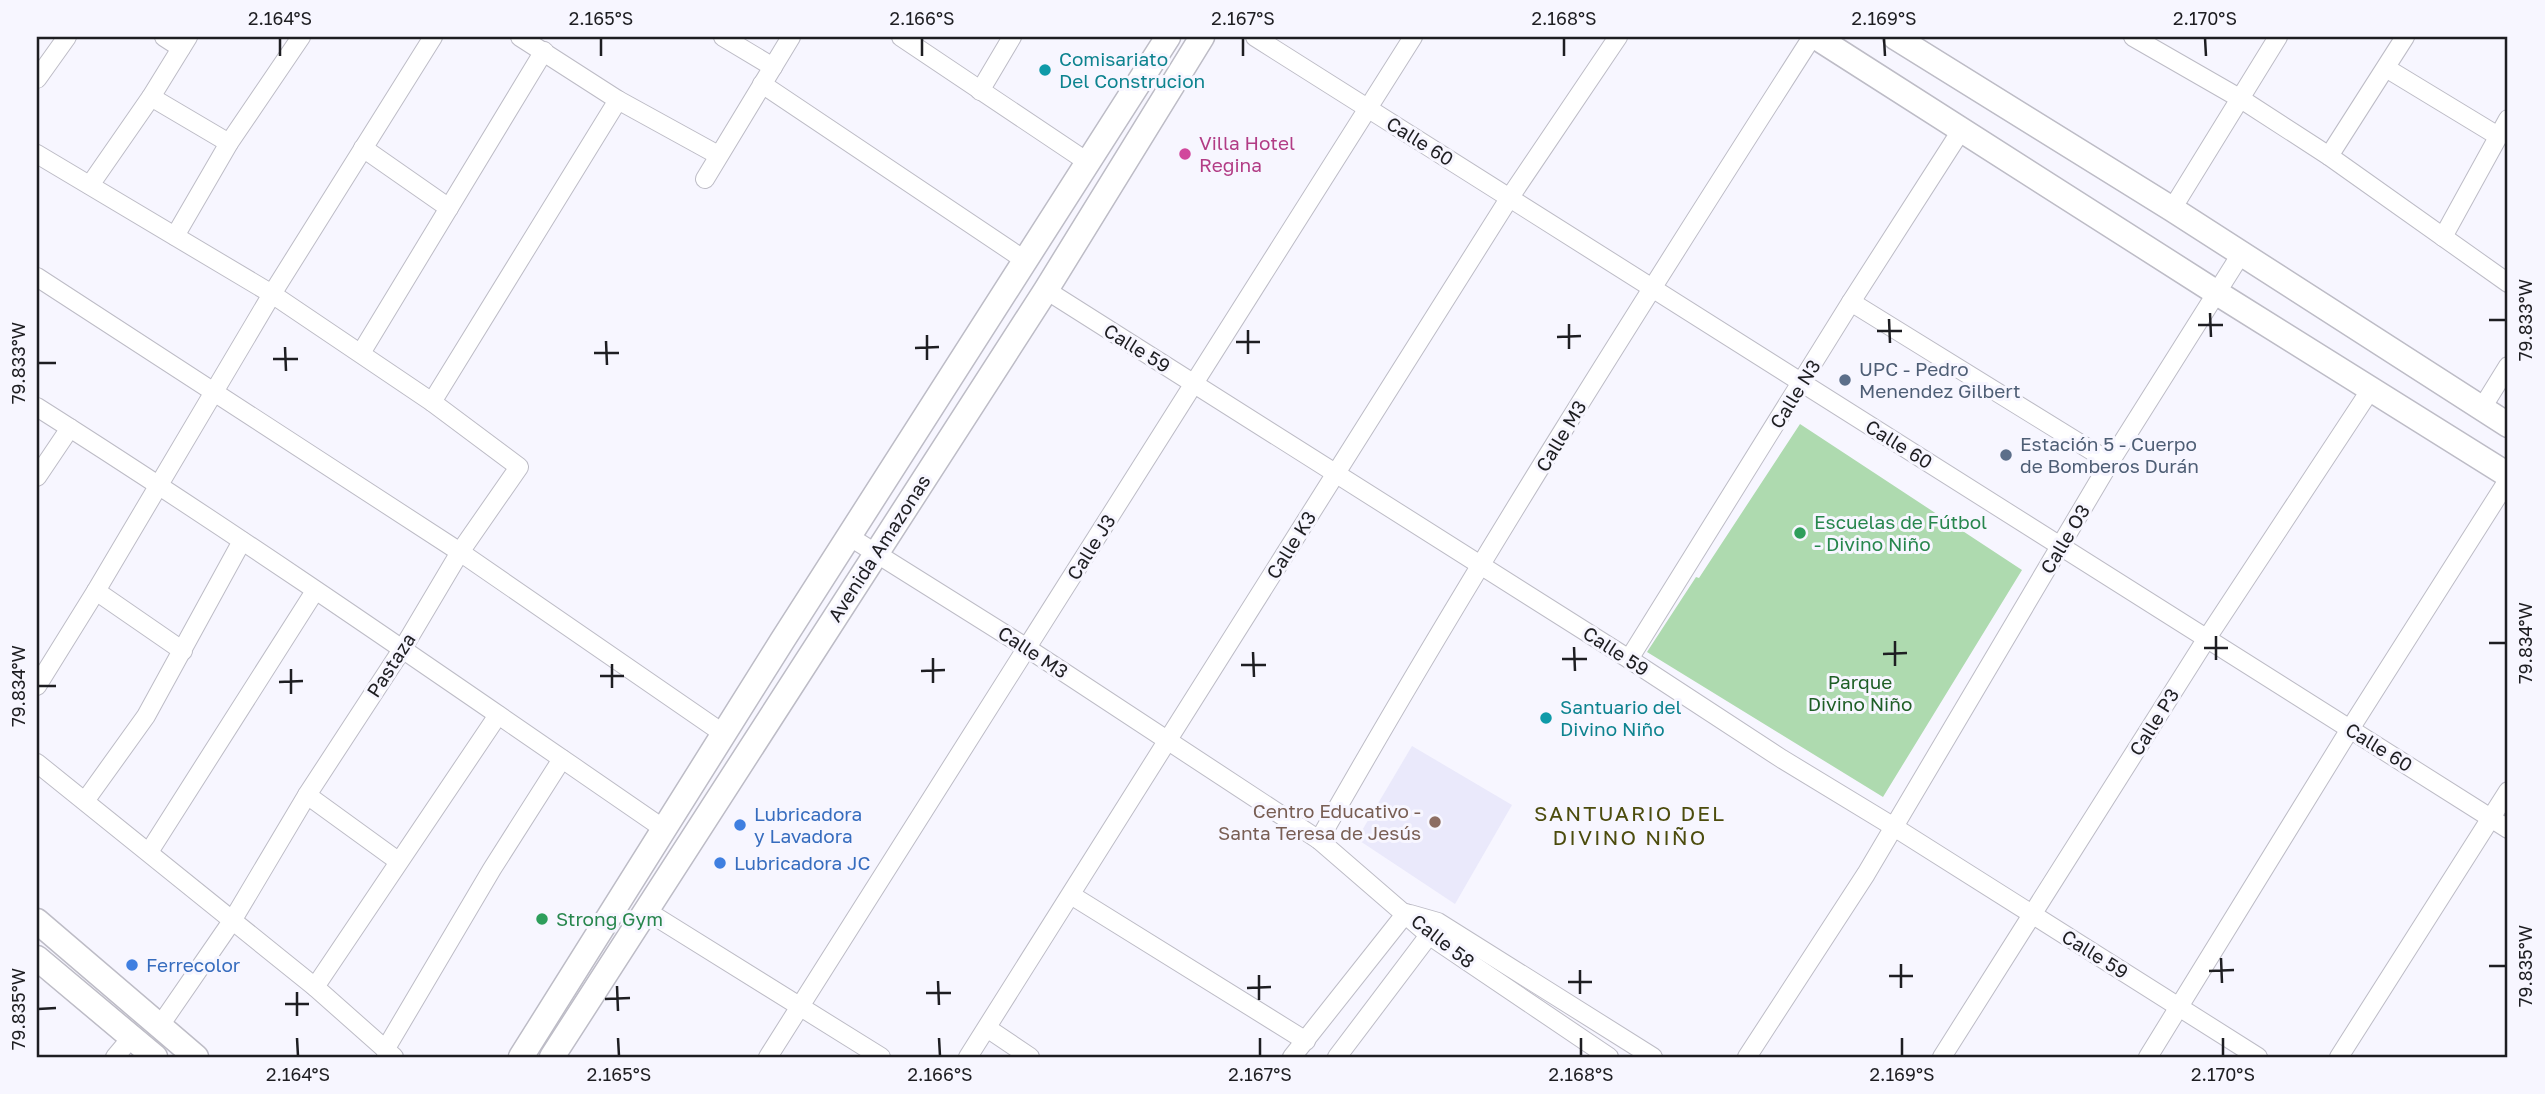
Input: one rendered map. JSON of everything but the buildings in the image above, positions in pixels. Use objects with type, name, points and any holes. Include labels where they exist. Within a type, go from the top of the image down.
[{"type":"street","points":[[39,71],[67,37]]},
{"type":"street","points":[[90,185],[151,97],[184,42],[164,37]]},
{"type":"street","points":[[175,236],[229,143],[301,37]]},
{"type":"street","points":[[37,686],[272,294],[433,37]]},
{"type":"street","points":[[520,37],[618,100],[718,155]]},
{"type":"street","points":[[723,37],[773,67]]},
{"type":"street","points":[[705,179],[792,37]]},
{"type":"street","points":[[980,91],[1012,37]]},
{"type":"street","name":"Avenida Amazonas","points":[[521,1057],[1168,37]]},
{"type":"street","name":"Avenida Amazonas","points":[[552,1057],[1046,290],[1202,37]]},
{"type":"street","name":"Calle 60","points":[[1255,37],[2508,829]]},
{"type":"street","name":"Calle J3","points":[[768,1057],[1413,37]]},
{"type":"street","name":"Calle K3","points":[[968,1057],[1510,197],[1618,37]]},
{"type":"street","points":[[1814,37],[2508,478],[2148,1057]]},
{"type":"street","name":"Calle M3","points":[[1319,840],[1391,713],[1652,287],[1814,37]]},
{"type":"street","points":[[1895,37],[1921,44],[2508,425]]},
{"type":"street","points":[[2172,209],[2278,37]]},
{"type":"street","points":[[2329,156],[2405,37]]},
{"type":"street","points":[[2138,38],[2241,99],[2329,156],[2508,283]]},
{"type":"street","points":[[907,39],[1088,163]]},
{"type":"street","points":[[361,353],[544,51]]},
{"type":"street","points":[[2386,68],[2498,136]]},
{"type":"street","points":[[762,83],[1026,261]]},
{"type":"street","points":[[151,97],[229,143]]},
{"type":"street","points":[[432,402],[618,100]]},
{"type":"street","points":[[2443,237],[2508,119]]},
{"type":"street","name":"Calle N3","points":[[1629,659],[1962,129]]},
{"type":"street","points":[[363,148],[449,208]]},
{"type":"street","name":"Pastaza","points":[[37,154],[272,294],[432,402],[519,467],[460,552],[403,648],[307,794],[232,921],[159,1027]]},
{"type":"street","name":"Calle O3","points":[[1747,1057],[1894,827],[2110,462],[2241,254]]},
{"type":"street","points":[[37,277],[460,552],[724,734]]},
{"type":"street","name":"Calle 59","points":[[1046,290],[1629,659],[1782,759],[2258,1057]]},
{"type":"street","points":[[1851,302],[2110,462]]},
{"type":"street","points":[[2482,408],[2508,366]]},
{"type":"street","name":"Calle P3","points":[[1942,1057],[2207,638],[2371,389]]},
{"type":"street","points":[[37,407],[403,648],[664,829]]},
{"type":"street","points":[[37,477],[69,428]]},
{"type":"street","name":"Calle M3","points":[[850,537],[1027,648],[1319,840],[1406,913]]},
{"type":"street","points":[[85,801],[146,716],[242,541]]},
{"type":"street","points":[[96,591],[183,651]]},
{"type":"street","points":[[149,852],[315,591]]},
{"type":"street","points":[[316,987],[498,715]]},
{"type":"street","points":[[37,762],[316,987],[389,1054],[492,869],[562,759]]},
{"type":"street","points":[[2339,1057],[2508,791]]},
{"type":"street","points":[[307,794],[398,861]]},
{"type":"street","points":[[1071,895],[1306,1041]]},
{"type":"street","points":[[645,910],[881,1057]]},
{"type":"street","points":[[1292,1057],[1406,913]]},
{"type":"street","name":"Calle 58","points":[[1406,913],[1653,1057]]},
{"type":"street","points":[[37,921],[196,1057]]},
{"type":"street","points":[[1337,1057],[1434,929]]},
{"type":"street","name":"Calle 58","points":[[1434,929],[1609,1057]]},
{"type":"street","points":[[37,958],[155,1057]]},
{"type":"street","points":[[987,1028],[1030,1057]]},
{"type":"street","points":[[115,1057],[131,1038]]},
{"type":"shaded area","name":"Centro Educativo - Santa Teresa de Jesús","points":[[1412,746],[1512,805],[1455,904],[1357,839]]},
{"type":"green space","name":"Parque Divino Niño","points":[[1800,424],[2022,570],[1883,797],[1647,652]]},
{"type":"place","name":"Comisariato Del Construcion","points":[[1045,70]]},
{"type":"place","name":"Villa Hotel Regina","points":[[1185,154]]},
{"type":"place","name":"UPC - Pedro Menendez Gilbert","points":[[1845,380]]},
{"type":"place","name":"Estación 5 - Cuerpo de Bomberos Durán","points":[[2006,455]]},
{"type":"place","name":"Escuelas de Fútbol - Divino Niño","points":[[1800,533]]},
{"type":"place","name":"Santuario del Divino Niño","points":[[1546,718]]},
{"type":"place","name":"Centro Educativo - Santa Teresa de Jesús","points":[[1435,822]]},
{"type":"place","name":"Lubricadora y Lavadora","points":[[740,825]]},
{"type":"place","name":"Lubricadora JC","points":[[720,863]]},
{"type":"place","name":"Strong Gym","points":[[542,919]]},
{"type":"place","name":"Ferrecolor","points":[[132,965]]},
{"type":"district","name":"SANTUARIO DEL DIVINO NIÑO","points":[[1630,826]]}]
